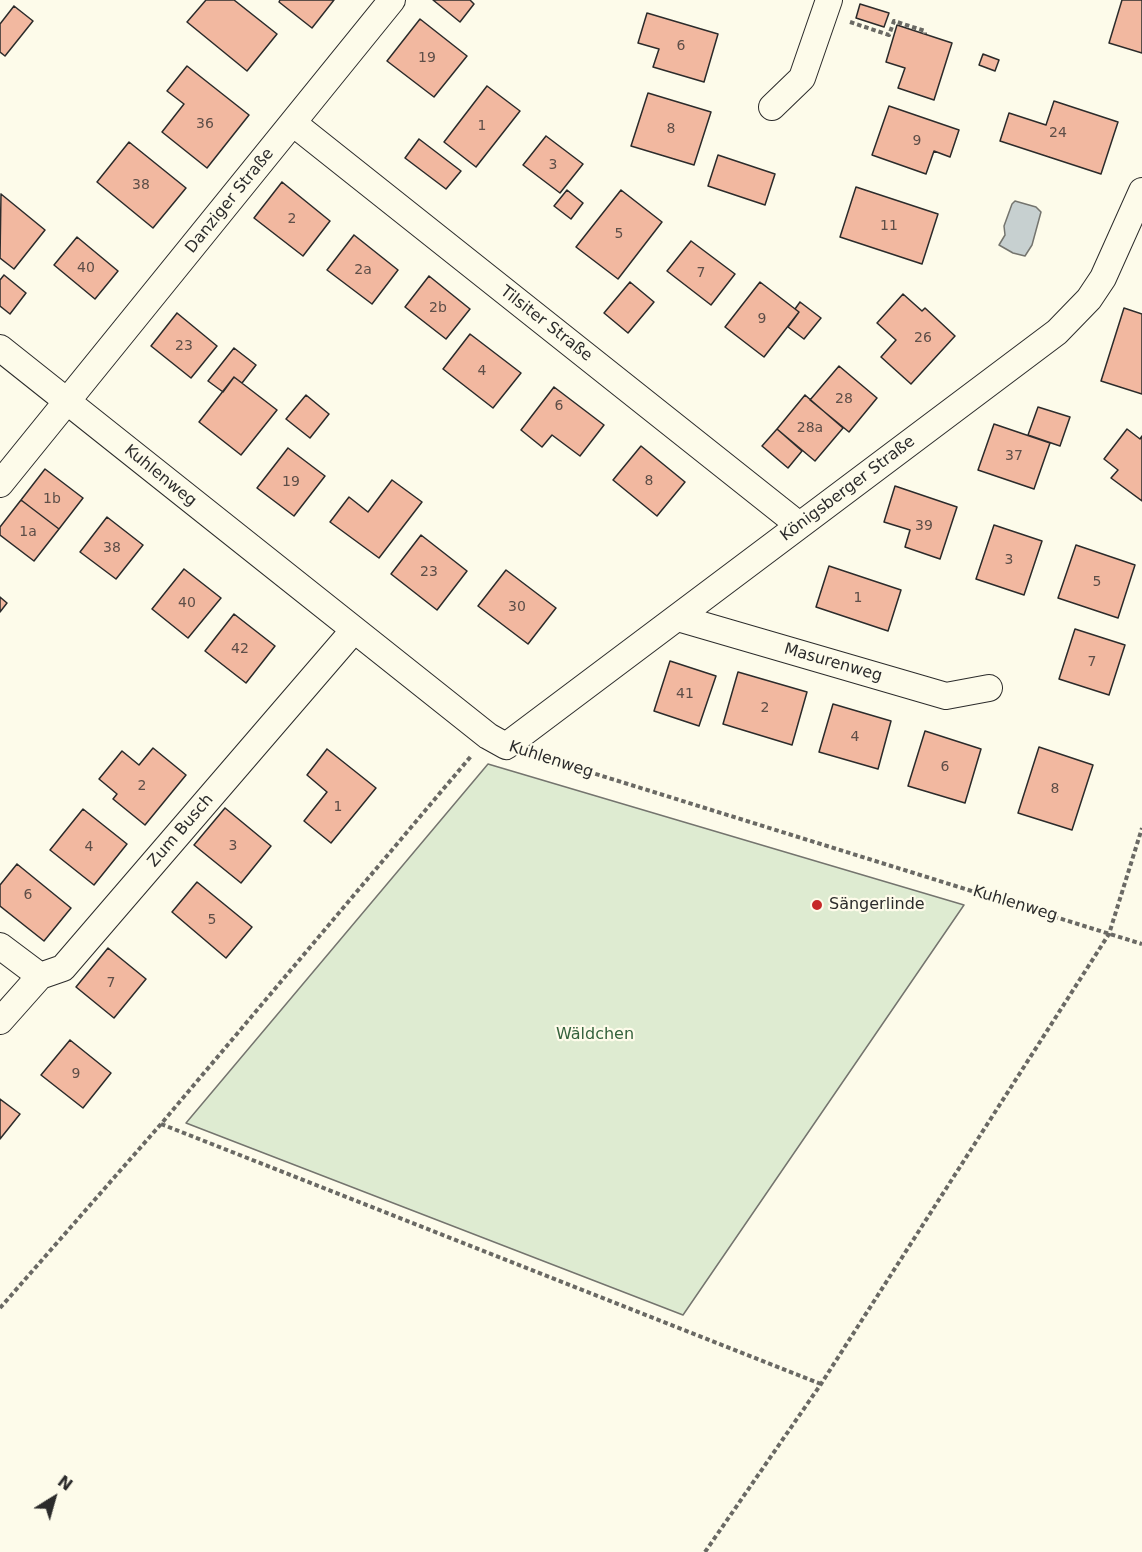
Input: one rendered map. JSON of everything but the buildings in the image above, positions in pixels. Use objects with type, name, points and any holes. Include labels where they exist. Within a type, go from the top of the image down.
[{"type":"street","name":"Danziger Straße","points":[[0,484],[392,0]]},
{"type":"street","points":[[772,106],[802,78],[826,7]]},
{"type":"street","name":"Tilsiter Straße","points":[[293,123],[799,525]]},
{"type":"street","name":"Königsberger Straße","points":[[497,741],[678,618],[1057,332],[1074,316],[1103,279],[1142,191]]},
{"type":"street","name":"Kuhlenweg","points":[[0,348],[497,741]]},
{"type":"street","name":"Masurenweg","points":[[678,618],[946,696],[989,688]]},
{"type":"street","name":"Zum Busch","points":[[0,1020],[40,976],[63,968],[354,630]]},
{"type":"street","points":[[0,946],[40,976]]},
{"type":"path","points":[[826,7],[889,35],[894,21],[925,32],[924,34]]},
{"type":"path","points":[[0,1308],[497,741]]},
{"type":"path","name":"Kuhlenweg","points":[[497,741],[1142,944]]},
{"type":"path","points":[[705,1552],[822,1384],[1109,934],[1142,828]]},
{"type":"path","points":[[161,1124],[822,1384]]},
{"type":"green space","name":"Wäldchen","points":[[488,764],[964,905],[683,1315],[186,1123]]},
{"type":"shaded area","points":[[1015,201],[1036,207],[1041,212],[1032,245],[1025,256],[1013,253],[999,245],[1005,235],[1004,226]]},
{"type":"place","name":"Sängerlinde","points":[[817,905]]}]
